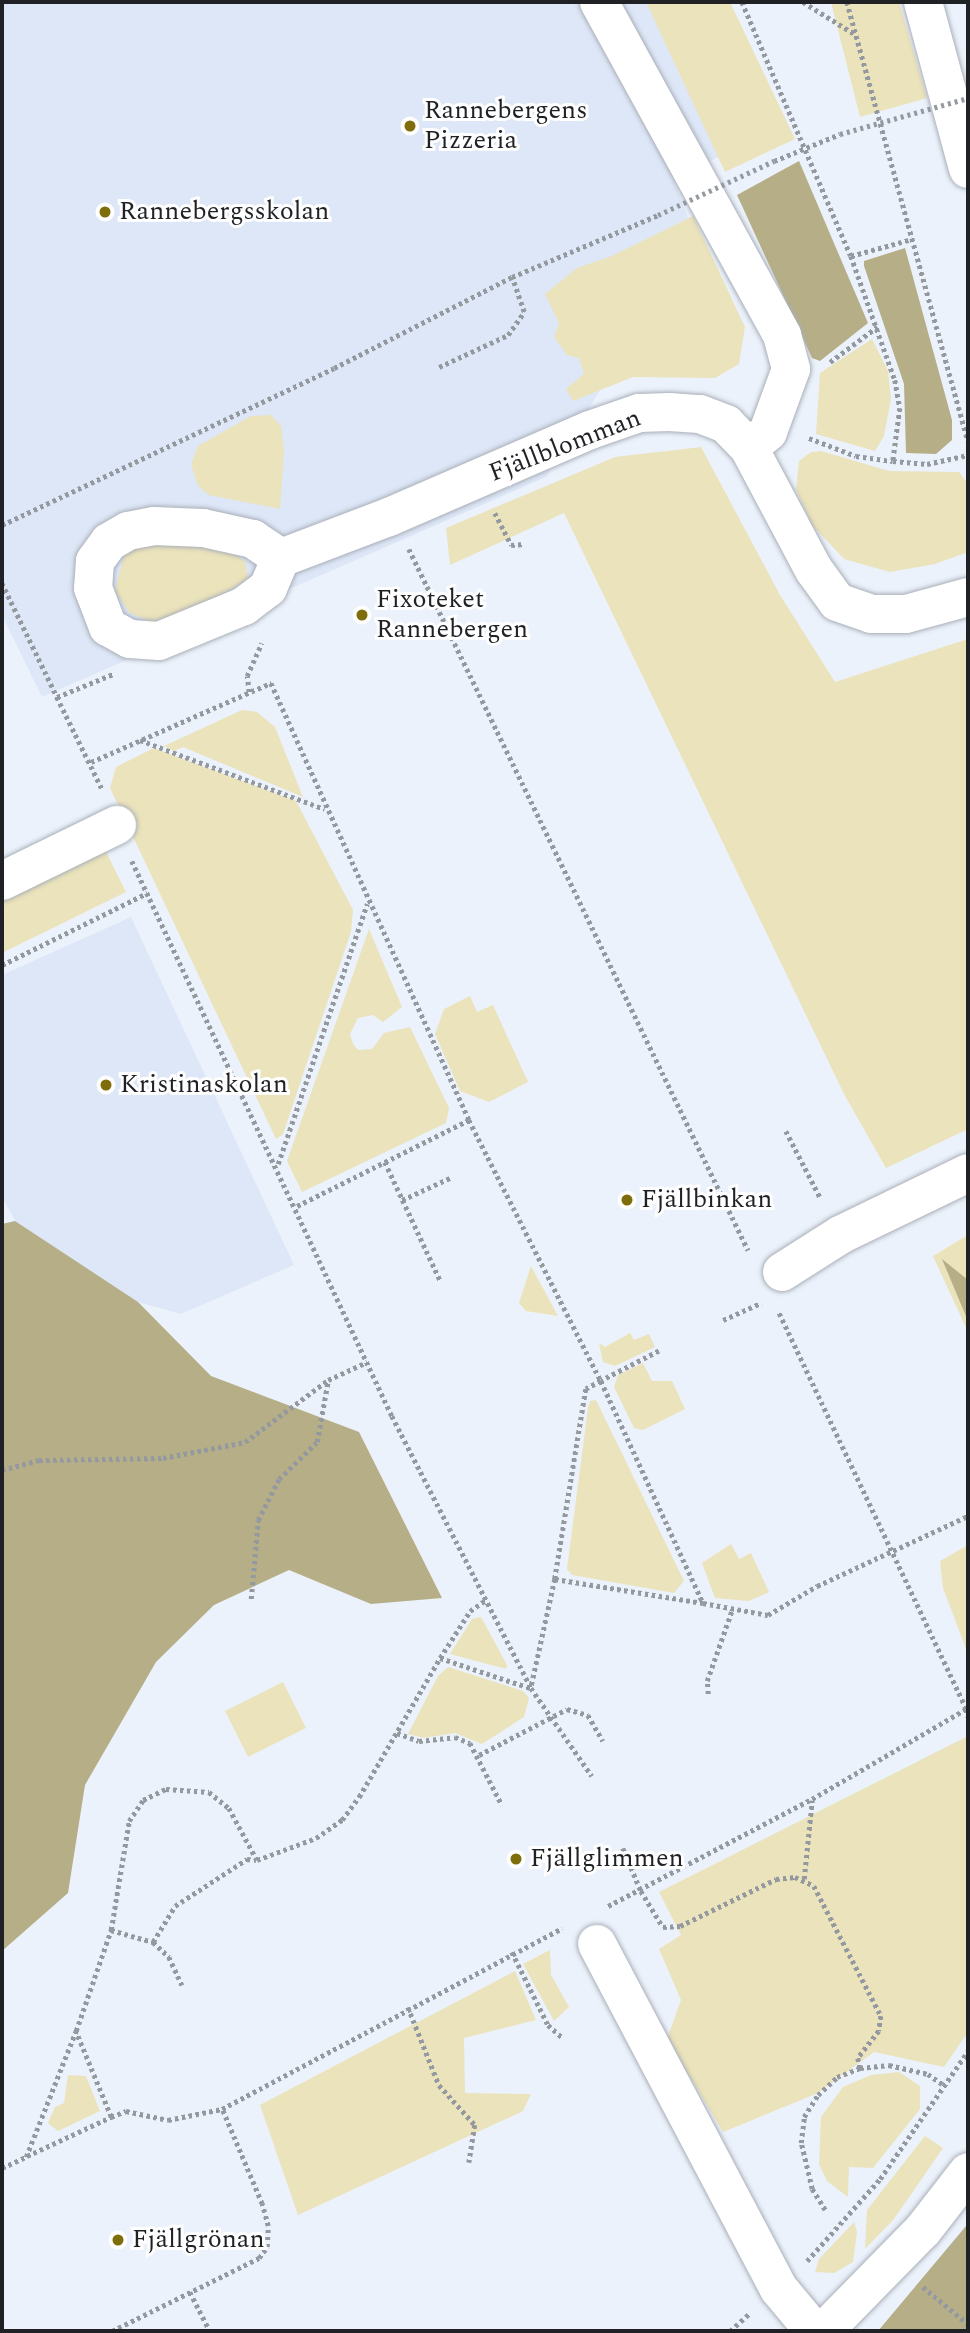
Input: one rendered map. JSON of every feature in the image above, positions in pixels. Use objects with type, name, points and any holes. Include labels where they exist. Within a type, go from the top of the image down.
[{"type":"street","points":[[599,2],[782,335],[788,376],[761,435]]},
{"type":"street","points":[[923,2],[968,169]]},
{"type":"street","name":"Fjällblomman","points":[[281,558],[389,517],[639,412],[700,414],[761,435],[814,570],[837,602],[871,614],[906,614],[968,597]]},
{"type":"street","points":[[154,526],[203,527],[253,539],[281,558],[268,588],[244,606],[159,641],[130,639],[108,627],[93,588],[95,561],[109,542],[128,531],[154,526]]},
{"type":"street","points":[[2,881],[117,825]]},
{"type":"street","points":[[768,1267],[968,1173]]},
{"type":"street","points":[[588,1926],[779,2289],[814,2331]]},
{"type":"street","points":[[824,2331],[923,2230],[968,2172]]},
{"type":"path","points":[[743,2],[851,256],[877,327],[900,408],[893,461]]},
{"type":"path","points":[[803,2],[857,36]]},
{"type":"path","points":[[847,2],[968,442]]},
{"type":"path","points":[[2,524],[334,368],[512,277],[658,215],[805,146],[968,98]]},
{"type":"path","points":[[851,256],[912,239]]},
{"type":"path","points":[[439,367],[508,335],[524,312],[512,277]]},
{"type":"path","points":[[788,376],[825,366],[877,327]]},
{"type":"path","points":[[960,411],[968,408]]},
{"type":"path","points":[[761,435],[856,456],[893,461],[927,464],[968,455]]},
{"type":"path","points":[[389,517],[416,561],[768,1267]]},
{"type":"path","points":[[2,583],[91,762],[146,893],[297,1206],[367,1362],[531,1688],[592,1776]]},
{"type":"path","points":[[57,697],[111,678],[130,639]]},
{"type":"path","points":[[91,762],[271,683],[367,904],[469,1120],[601,1381],[703,1603]]},
{"type":"path","points":[[141,740],[326,809]]},
{"type":"path","points":[[2,965],[146,893]]},
{"type":"path","points":[[278,1166],[367,904]]},
{"type":"path","points":[[297,1206],[469,1120]]},
{"type":"path","points":[[786,1131],[840,1235]]},
{"type":"path","points":[[385,1162],[441,1282]]},
{"type":"path","points":[[402,1200],[452,1177]]},
{"type":"path","points":[[723,1320],[772,1298],[968,1717]]},
{"type":"path","points":[[531,1688],[555,1579],[586,1389],[659,1351]]},
{"type":"path","points":[[2,1470],[39,1460],[163,1458],[245,1442],[328,1380],[367,1362]]},
{"type":"path","points":[[251,1599],[258,1520],[279,1479],[317,1442],[328,1380]]},
{"type":"path","points":[[555,1579],[768,1615],[968,1516]]},
{"type":"path","points":[[153,1942],[175,1906],[247,1860],[257,1860],[316,1838],[342,1820],[470,1611],[486,1600]]},
{"type":"path","points":[[708,1694],[707,1681],[732,1610]]},
{"type":"path","points":[[440,1658],[531,1688]]},
{"type":"path","points":[[479,1755],[549,1714],[579,1709],[593,1721],[603,1741]]},
{"type":"path","points":[[2,2168],[126,2111],[168,2120],[222,2109],[512,1952],[588,1926],[671,1871],[812,1799],[966,1709]]},
{"type":"path","points":[[397,1732],[419,1741],[460,1738],[479,1755],[502,1805]]},
{"type":"path","points":[[26,2157],[76,2031],[111,1930],[129,1821],[143,1800],[166,1790],[209,1791],[229,1808],[257,1860]]},
{"type":"path","points":[[804,1879],[812,1799]]},
{"type":"path","points":[[623,1848],[641,1891],[663,1927],[680,1926],[776,1879],[804,1879],[814,1886],[881,2016],[879,2031],[858,2058],[860,2068]]},
{"type":"path","points":[[111,1930],[153,1942],[169,1957],[182,1986]]},
{"type":"path","points":[[512,1952],[548,2025],[563,2038]]},
{"type":"path","points":[[408,2007],[439,2085],[475,2125],[469,2163]]},
{"type":"path","points":[[76,2031],[111,2116]]},
{"type":"path","points":[[779,2289],[844,2224],[968,2051]]},
{"type":"path","points":[[825,2210],[812,2189],[801,2143],[804,2117],[836,2077],[860,2068],[913,2070],[944,2085]]},
{"type":"path","points":[[112,2331],[259,2258],[267,2248],[268,2226],[261,2204],[222,2109]]},
{"type":"path","points":[[919,2284],[968,2324]]},
{"type":"path","points":[[190,2292],[209,2331]]},
{"type":"shaded area","points":[[2,2],[659,2],[730,151],[674,180],[695,238],[546,477],[42,697],[2,615]]},
{"type":"shaded area","points":[[646,2],[730,2],[795,139],[725,172]]},
{"type":"shaded area","points":[[831,2],[899,2],[927,98],[860,117]]},
{"type":"shaded area","points":[[799,161],[868,323],[820,361],[812,358],[737,195]]},
{"type":"shaded area","points":[[693,216],[745,327],[739,364],[715,378],[633,377],[573,401],[566,389],[584,374],[579,358],[567,355],[554,337],[559,323],[545,294],[577,268],[612,256]]},
{"type":"shaded area","points":[[905,248],[952,420],[952,440],[936,454],[906,453],[904,384],[864,266],[864,261]]},
{"type":"shaded area","points":[[872,339],[888,371],[891,399],[884,436],[875,451],[816,434],[820,373]]},
{"type":"shaded area","points":[[271,415],[281,426],[284,451],[280,509],[209,495],[198,486],[191,464],[198,446],[251,416]]},
{"type":"shaded area","points":[[701,447],[780,595],[835,682],[968,639],[968,1129],[886,1168],[844,1094],[564,513],[450,565],[446,528],[615,457]]},
{"type":"shaded area","points":[[821,451],[889,471],[959,472],[968,484],[968,552],[935,564],[890,572],[844,559],[812,525],[796,490],[799,461],[811,452]]},
{"type":"shaded area","points":[[147,542],[191,544],[234,554],[245,561],[248,579],[204,605],[157,624],[130,613],[115,591],[125,551]]},
{"type":"shaded area","points":[[242,710],[257,712],[275,727],[303,797],[183,747],[174,751],[164,746]]},
{"type":"shaded area","points":[[154,748],[296,801],[353,910],[351,932],[283,1134],[276,1139],[110,788],[116,767]]},
{"type":"shaded area","points":[[105,850],[126,892],[2,953],[2,896]]},
{"type":"shaded area","name":"Kristinaskolan","points":[[131,917],[294,1265],[181,1314],[138,1302],[65,1255],[15,1221],[2,1196],[2,975]]},
{"type":"shaded area","points":[[369,929],[402,1007],[383,1022],[373,1015],[358,1018],[350,1034],[353,1044],[358,1050],[372,1049],[384,1033],[410,1027],[449,1108],[446,1123],[302,1192],[287,1161]]},
{"type":"shaded area","points":[[470,996],[477,1012],[493,1005],[528,1082],[489,1102],[460,1091],[435,1034],[444,1009]]},
{"type":"shaded area","points":[[15,1221],[138,1302],[211,1376],[359,1432],[442,1598],[371,1604],[289,1570],[214,1605],[156,1662],[85,1785],[68,1893],[2,1951],[2,1224]]},
{"type":"shaded area","points":[[968,1235],[968,1332],[933,1256]]},
{"type":"shaded area","points":[[942,1259],[968,1280],[968,1321]]},
{"type":"shaded area","points":[[531,1266],[558,1316],[526,1311],[519,1303]]},
{"type":"shaded area","points":[[630,1333],[634,1340],[649,1334],[655,1347],[615,1366],[603,1362],[599,1343],[605,1347]]},
{"type":"shaded area","points":[[643,1363],[652,1381],[672,1381],[685,1409],[643,1430],[634,1428],[614,1387],[618,1375]]},
{"type":"shaded area","points":[[596,1400],[684,1581],[674,1593],[572,1575],[567,1569],[588,1408],[590,1401]]},
{"type":"shaded area","points":[[731,1544],[739,1559],[751,1553],[769,1592],[749,1601],[715,1598],[702,1563]]},
{"type":"shaded area","points":[[968,1545],[968,1654],[943,1588],[940,1561]]},
{"type":"shaded area","points":[[481,1617],[507,1665],[506,1669],[450,1654],[472,1619]]},
{"type":"shaded area","points":[[448,1667],[523,1691],[529,1698],[524,1717],[482,1744],[455,1733],[424,1738],[408,1734],[438,1676]]},
{"type":"shaded area","points":[[283,1682],[306,1728],[248,1757],[225,1711]]},
{"type":"shaded area","points":[[968,1736],[968,2032],[944,2067],[874,2052],[818,2093],[723,2132],[667,2039],[681,2000],[659,1949],[681,1935],[659,1892]]},
{"type":"shaded area","points":[[550,1950],[551,1975],[569,2007],[554,2021],[523,1964]]},
{"type":"shaded area","points":[[515,1971],[536,2020],[464,2038],[465,2093],[531,2094],[523,2111],[298,2215],[260,2105]]},
{"type":"shaded area","points":[[899,2072],[920,2086],[920,2109],[873,2168],[849,2167],[848,2197],[827,2181],[819,2164],[821,2117],[843,2087],[871,2075]]},
{"type":"shaded area","points":[[68,2075],[86,2076],[100,2111],[58,2131],[48,2123],[55,2107],[64,2103]]},
{"type":"shaded area","points":[[925,2136],[943,2148],[894,2219],[865,2249],[867,2210]]},
{"type":"shaded area","points":[[854,2222],[857,2232],[853,2262],[834,2273],[815,2272],[819,2259]]},
{"type":"shaded area","points":[[968,2222],[968,2331],[878,2331],[966,2226]]},
{"type":"place","name":"Rannebergens Pizzeria","points":[[410,126]]},
{"type":"place","name":"Rannebergsskolan","points":[[105,212]]},
{"type":"place","name":"Fixoteket Rannebergen","points":[[362,615]]},
{"type":"place","name":"Kristinaskolan","points":[[106,1085]]},
{"type":"place","name":"Fjällbinkan","points":[[627,1200]]},
{"type":"place","name":"Fjällglimmen","points":[[516,1859]]},
{"type":"place","name":"Fjällgrönan","points":[[118,2240]]}]
